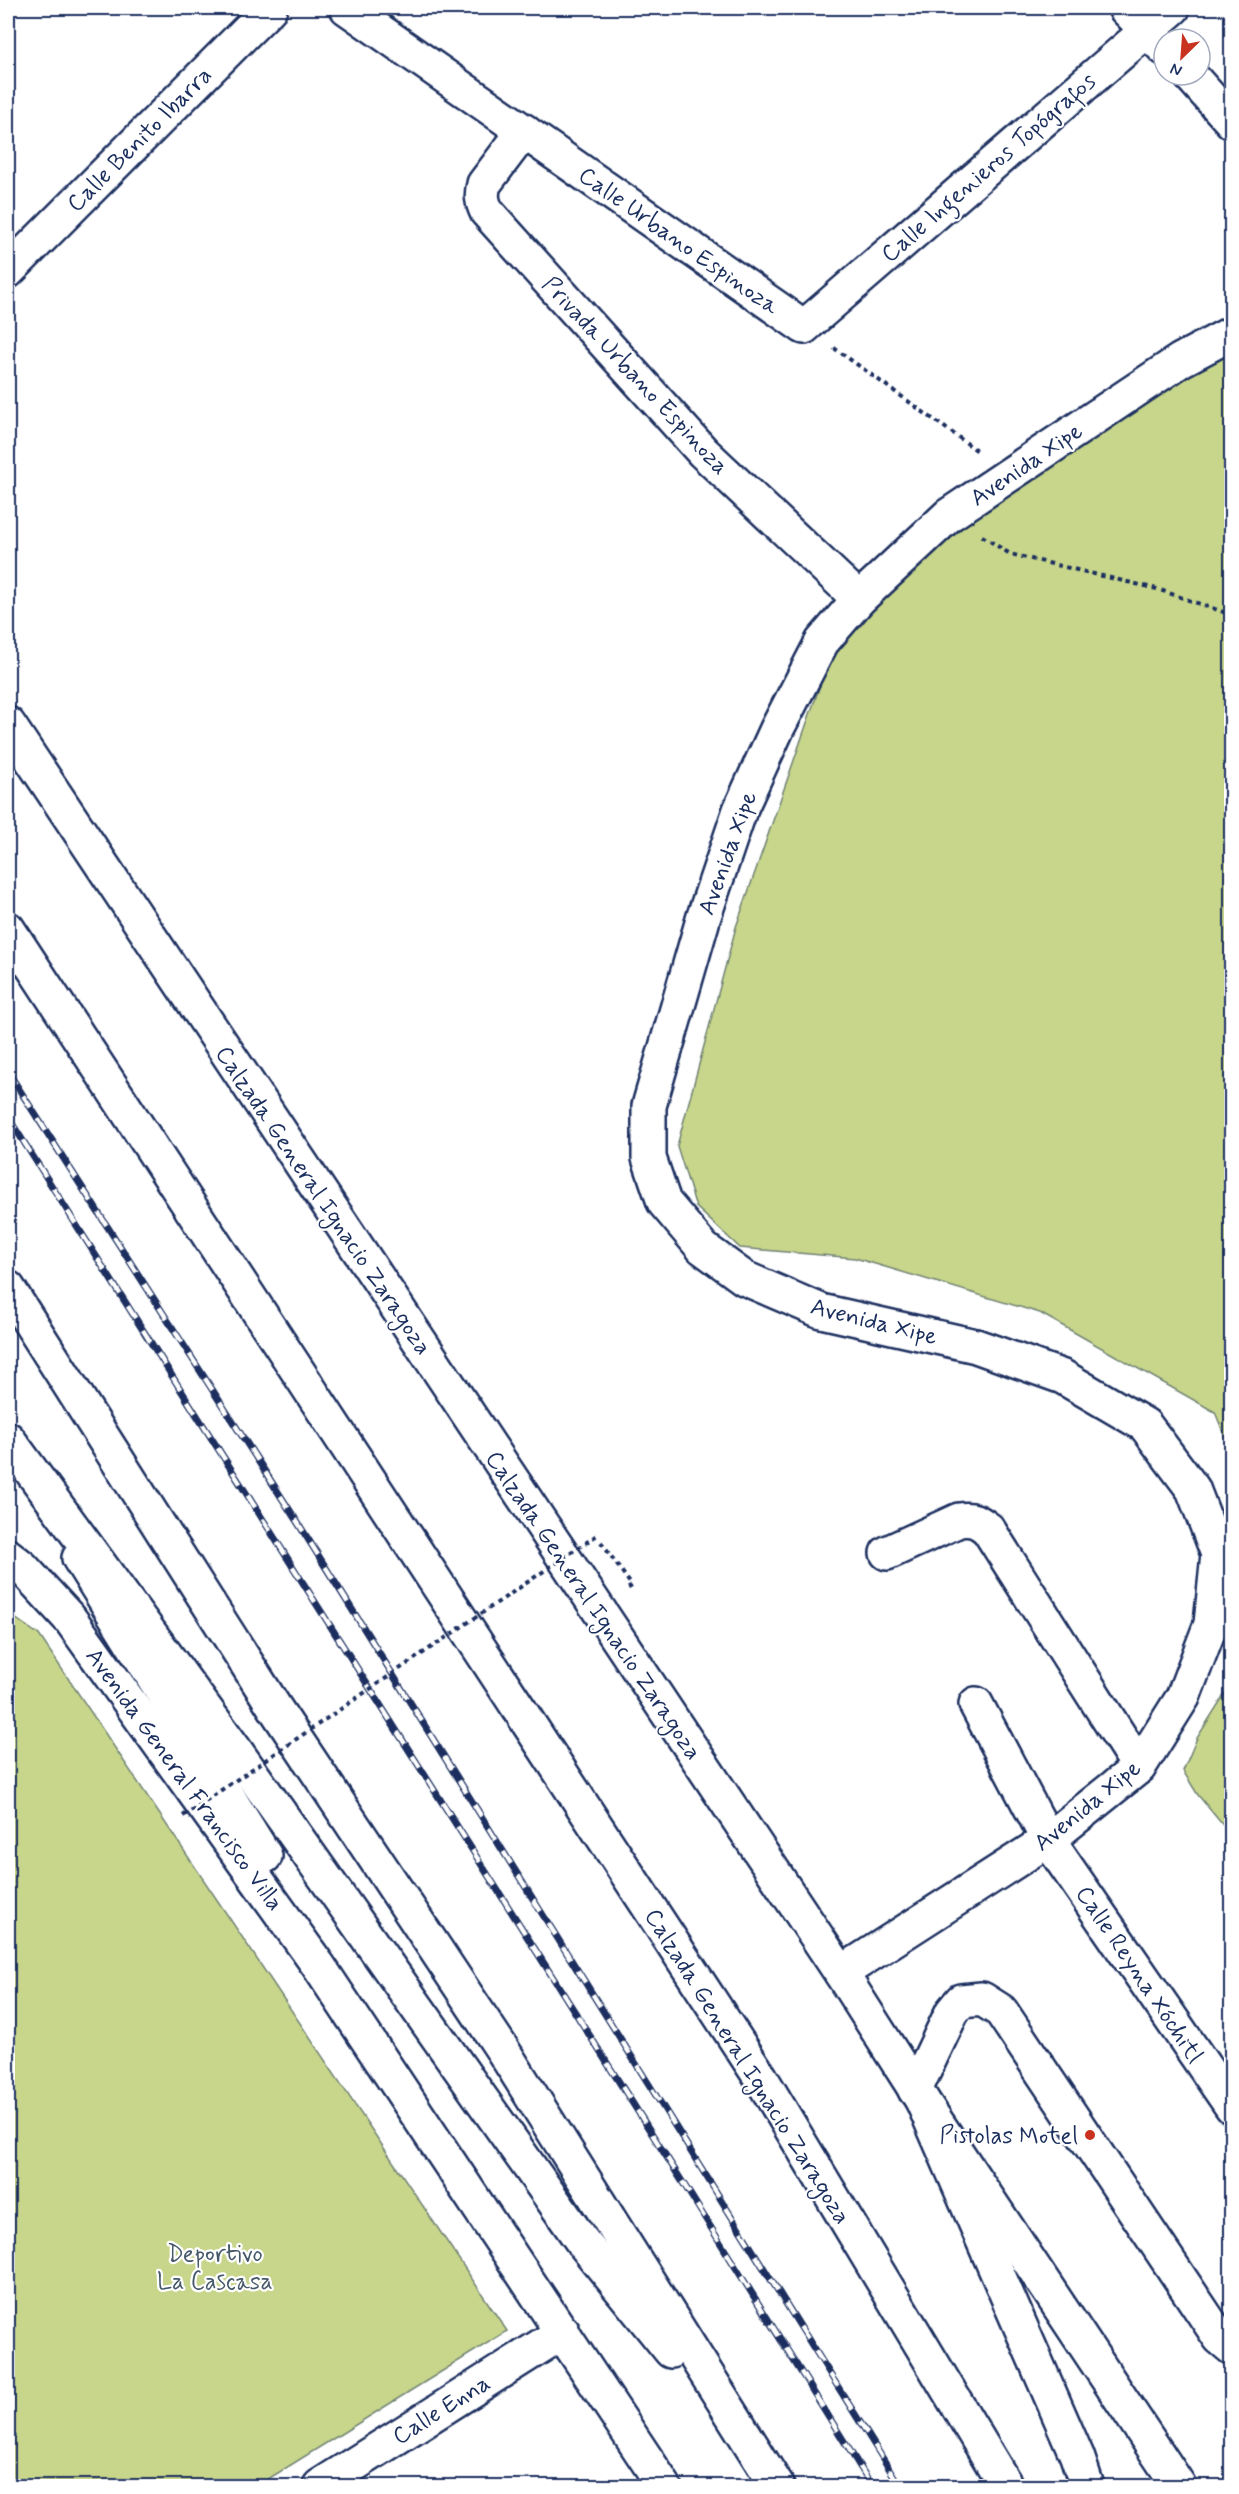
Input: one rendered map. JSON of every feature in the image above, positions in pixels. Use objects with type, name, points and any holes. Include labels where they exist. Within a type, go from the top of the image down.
[{"type":"main road","name":"Calle Benito Ibarra","points":[[8,271],[270,8]]},
{"type":"main road","name":"Calle Urbano Espinoza","points":[[347,8],[804,327]]},
{"type":"main road","name":"Calle Ingenieros Topógrafos","points":[[804,327],[1145,28],[1173,8]]},
{"type":"main road","points":[[1201,87],[1232,122]]},
{"type":"main road","name":"Privada Urbano Espinoza","points":[[524,131],[484,184],[481,193],[482,203],[487,212],[703,452],[859,599]]},
{"type":"main road","name":"Avenida Xipe","points":[[842,1973],[1048,1840],[1139,1767],[1183,1697],[1211,1624],[1218,1554],[1193,1489],[1145,1425],[1063,1377],[976,1346],[821,1311],[744,1278],[703,1248],[664,1202],[649,1158],[649,1106],[704,916],[740,810],[777,729],[822,642],[859,599],[949,515],[1181,360],[1232,333]]},
{"type":"main road","name":"Calzada General Ignacio Zaragoza","points":[[8,724],[842,1973],[919,2095],[1179,2487]]},
{"type":"main road","name":"Calzada General Ignacio Zaragoza","points":[[8,929],[761,2078],[1006,2487]]},
{"type":"main road","points":[[8,1288],[275,1708],[502,2049],[772,2479]]},
{"type":"main road","points":[[8,1439],[233,1747],[581,2240],[772,2479]]},
{"type":"main road","points":[[8,1445],[263,1852],[318,1965],[664,2487]]},
{"type":"main road","points":[[887,1553],[959,1520],[969,1518],[980,1522],[988,1529],[1139,1767]]},
{"type":"main road","name":"Avenida General Francisco Villa","points":[[8,1556],[50,1595],[88,1644],[318,1965]]},
{"type":"main road","name":"Calle Reyna Xóchitl","points":[[976,1704],[1048,1840],[1232,2107]]},
{"type":"main road","points":[[1087,2487],[1077,2456],[919,2095],[952,2012],[961,2001],[982,1999],[1001,2011],[1220,2338],[1232,2348]]},
{"type":"main road","name":"Calle Enna","points":[[335,2483],[562,2332]]},
{"type":"path","name":"Calle Urbano Espinoza","points":[[804,327],[1010,474]]},
{"type":"path","points":[[949,515],[1010,554],[1157,589],[1232,615]]},
{"type":"path","points":[[183,1816],[597,1535],[632,1586]]},
{"type":"green space","points":[[1231,350],[1231,1452],[1215,1412],[1040,1313],[855,1258],[740,1248],[696,1207],[677,1146],[736,927],[833,648],[954,525],[1186,372]]},
{"type":"green space","name":"Deportivo La Cascasa","points":[[8,1613],[39,1635],[507,2331],[257,2486],[8,2486]]},
{"type":"green space","points":[[1231,1684],[1232,1835],[1198,1795],[1183,1771],[1197,1738]]},
{"type":"railway","points":[[8,1072],[298,1523],[900,2486]]},
{"type":"railway","points":[[8,1117],[685,2186],[872,2486]]},
{"type":"place","name":"Pistolas Motel","points":[[1090,2135]]}]
